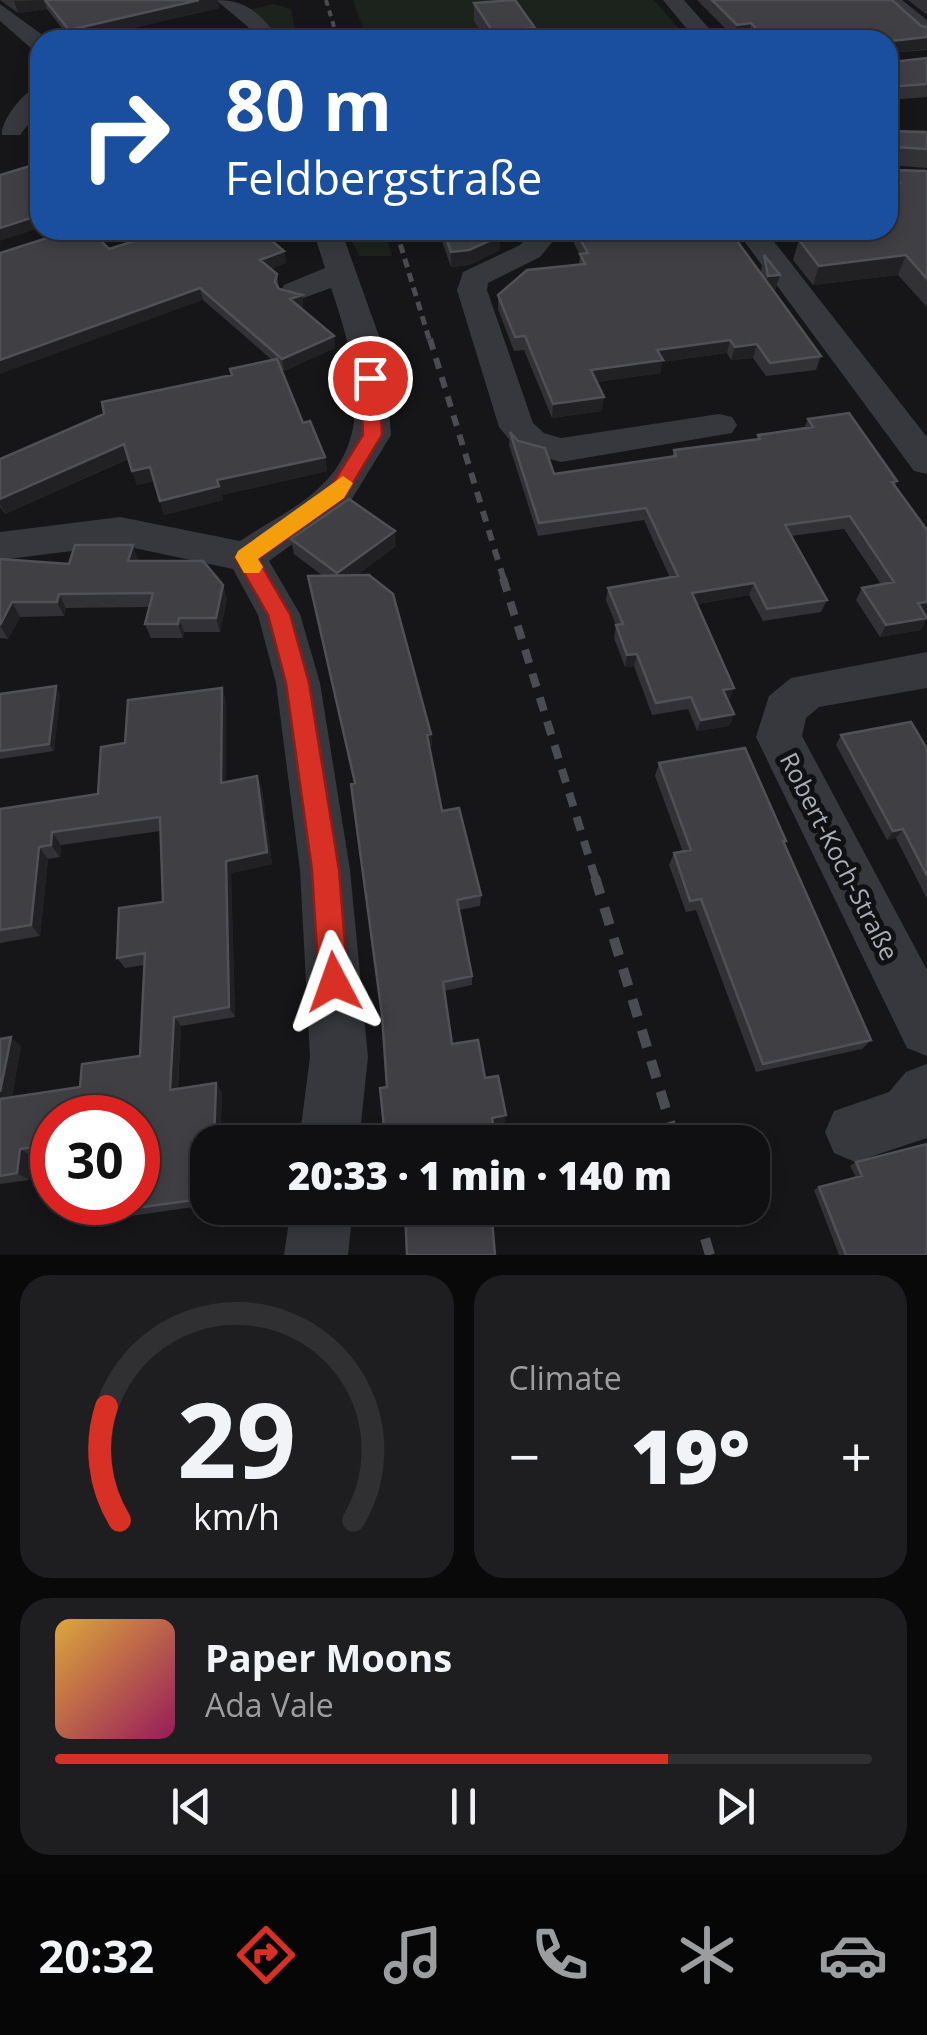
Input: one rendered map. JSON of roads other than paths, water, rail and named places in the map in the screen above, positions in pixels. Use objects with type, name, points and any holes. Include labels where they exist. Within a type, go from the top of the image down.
[{"type":"street","points":[[226,0],[255,20],[262,30]]},
{"type":"street","points":[[673,0],[699,30]]},
{"type":"street","points":[[889,0],[927,31]]},
{"type":"street","points":[[0,10],[30,36]]},
{"type":"street","points":[[5,130],[30,103]]},
{"type":"street","points":[[5,130],[30,131]]},
{"type":"street","points":[[898,178],[927,179]]},
{"type":"street","points":[[0,546],[120,532],[246,557],[337,493],[373,435],[368,350],[331,240]]},
{"type":"street","points":[[540,240],[530,251],[474,278],[472,290],[517,427],[531,442],[560,450],[719,425]]},
{"type":"street","points":[[758,240],[927,462]]},
{"type":"street","points":[[294,292],[342,272]]},
{"type":"street","points":[[246,557],[279,614],[298,683],[326,870],[339,1057],[331,1125]]},
{"type":"street","name":"Robert-Koch-Straße","points":[[927,670],[807,691],[785,709],[779,737],[927,1028]]},
{"type":"street","points":[[855,1132],[907,1116],[927,1092]]},
{"type":"street","points":[[316,1255],[320,1225]]},
{"type":"railway","points":[[326,0],[335,30]]},
{"type":"railway","points":[[399,240],[430,342]]},
{"type":"railway","points":[[430,339],[504,580]]},
{"type":"railway","points":[[503,578],[596,880]]},
{"type":"railway","points":[[595,877],[671,1125]]},
{"type":"railway","points":[[701,1225],[710,1255]]}]
